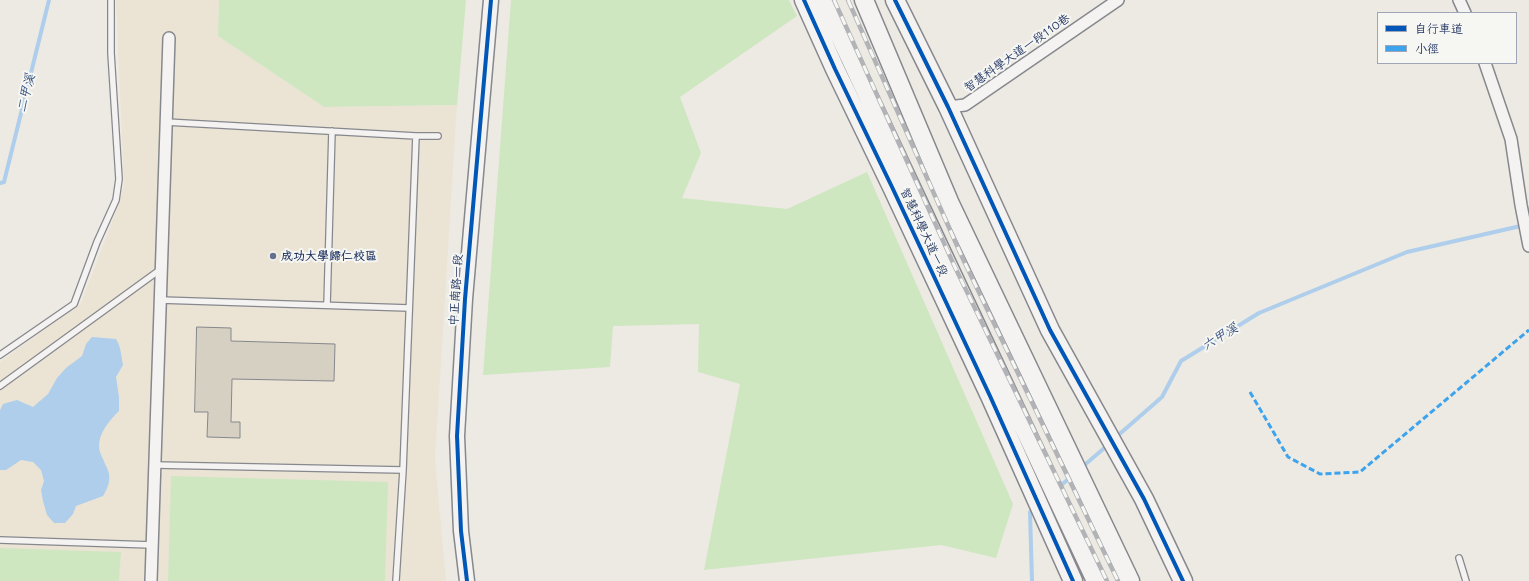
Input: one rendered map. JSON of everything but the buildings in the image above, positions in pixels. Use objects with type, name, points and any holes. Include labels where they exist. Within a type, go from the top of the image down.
[{"type":"main road","name":"智慧科學大道一段","points":[[804,0],[834,70],[892,187],[1025,472],[1072,579]]},
{"type":"main road","name":"智慧科學大道一段","points":[[824,0],[1096,581]]},
{"type":"main road","points":[[864,0],[950,204],[1130,581]]},
{"type":"main road","points":[[895,0],[948,107],[1050,330],[1144,499],[1183,581]]},
{"type":"street","name":"中正南路一段","points":[[467,581],[461,531],[457,436],[465,291],[491,0]]},
{"type":"street","name":"智慧科學大道一段110巷","points":[[948,107],[965,105],[1118,0]]},
{"type":"street","points":[[1459,0],[1465,12]]},
{"type":"street","points":[[151,581],[169,38]]},
{"type":"street","points":[[1485,64],[1511,139],[1529,246]]},
{"type":"lane","points":[[0,355],[74,304],[97,242],[116,200],[120,179],[111,53],[111,0]]},
{"type":"lane","points":[[166,122],[438,136]]},
{"type":"lane","points":[[327,305],[332,131]]},
{"type":"lane","points":[[396,581],[403,470],[416,136]]},
{"type":"lane","points":[[0,386],[162,269]]},
{"type":"lane","points":[[160,300],[409,308]]},
{"type":"lane","points":[[155,465],[403,470]]},
{"type":"lane","points":[[0,540],[152,545]]},
{"type":"lane","points":[[1459,558],[1466,581]]},
{"type":"shaded area","name":"成功大學歸仁校區","points":[[116,0],[219,0],[218,36],[324,107],[457,105],[435,459],[446,581],[0,581],[0,362],[81,303],[117,209],[124,185]]},
{"type":"green space","points":[[219,0],[466,0],[457,105],[324,107],[218,36]]},
{"type":"green space","points":[[511,0],[789,0],[797,16],[680,97],[701,153],[682,198],[787,209],[867,172],[1013,504],[996,558],[941,545],[704,570],[740,384],[698,372],[699,324],[613,326],[610,367],[483,375]]},
{"type":"green space","points":[[171,476],[388,482],[385,581],[168,581]]},
{"type":"green space","points":[[0,548],[121,552],[119,581],[0,581]]},
{"type":"water","points":[[92,337],[116,339],[120,348],[123,365],[116,377],[119,397],[119,411],[101,435],[99,446],[100,452],[109,472],[109,484],[103,496],[76,506],[73,514],[65,523],[54,523],[47,515],[43,501],[41,490],[44,481],[41,470],[33,462],[21,460],[6,470],[0,470],[0,410],[3,404],[17,400],[33,407],[48,394],[57,378],[66,368],[82,356],[86,344]]},
{"type":"waterway","name":"二甲溪","points":[[0,183],[4,182],[49,0]]},
{"type":"waterway","name":"六甲溪","points":[[1115,438],[1162,397],[1181,361],[1259,313],[1407,252],[1525,225]]},
{"type":"waterway","name":"六甲溪","points":[[1081,468],[1109,444]]},
{"type":"waterway","name":"六甲溪","points":[[1058,488],[1074,474]]},
{"type":"waterway","name":"六甲溪","points":[[1032,581],[1030,512],[1035,508]]},
{"type":"railway","points":[[834,0],[954,265],[1107,581]]},
{"type":"railway","points":[[848,0],[963,259],[1118,581]]},
{"type":"marked path","points":[[1250,392],[1288,457],[1320,474],[1360,472],[1529,330]]},
{"type":"cycle path","points":[[467,581],[461,531],[457,436],[465,299],[491,0]]},
{"type":"cycle path","points":[[804,0],[835,69],[990,396],[1073,581]]},
{"type":"cycle path","points":[[895,0],[948,107],[1050,330],[1144,499],[1183,581]]},
{"type":"place","name":"成功大學歸仁校區","points":[[273,256]]}]
